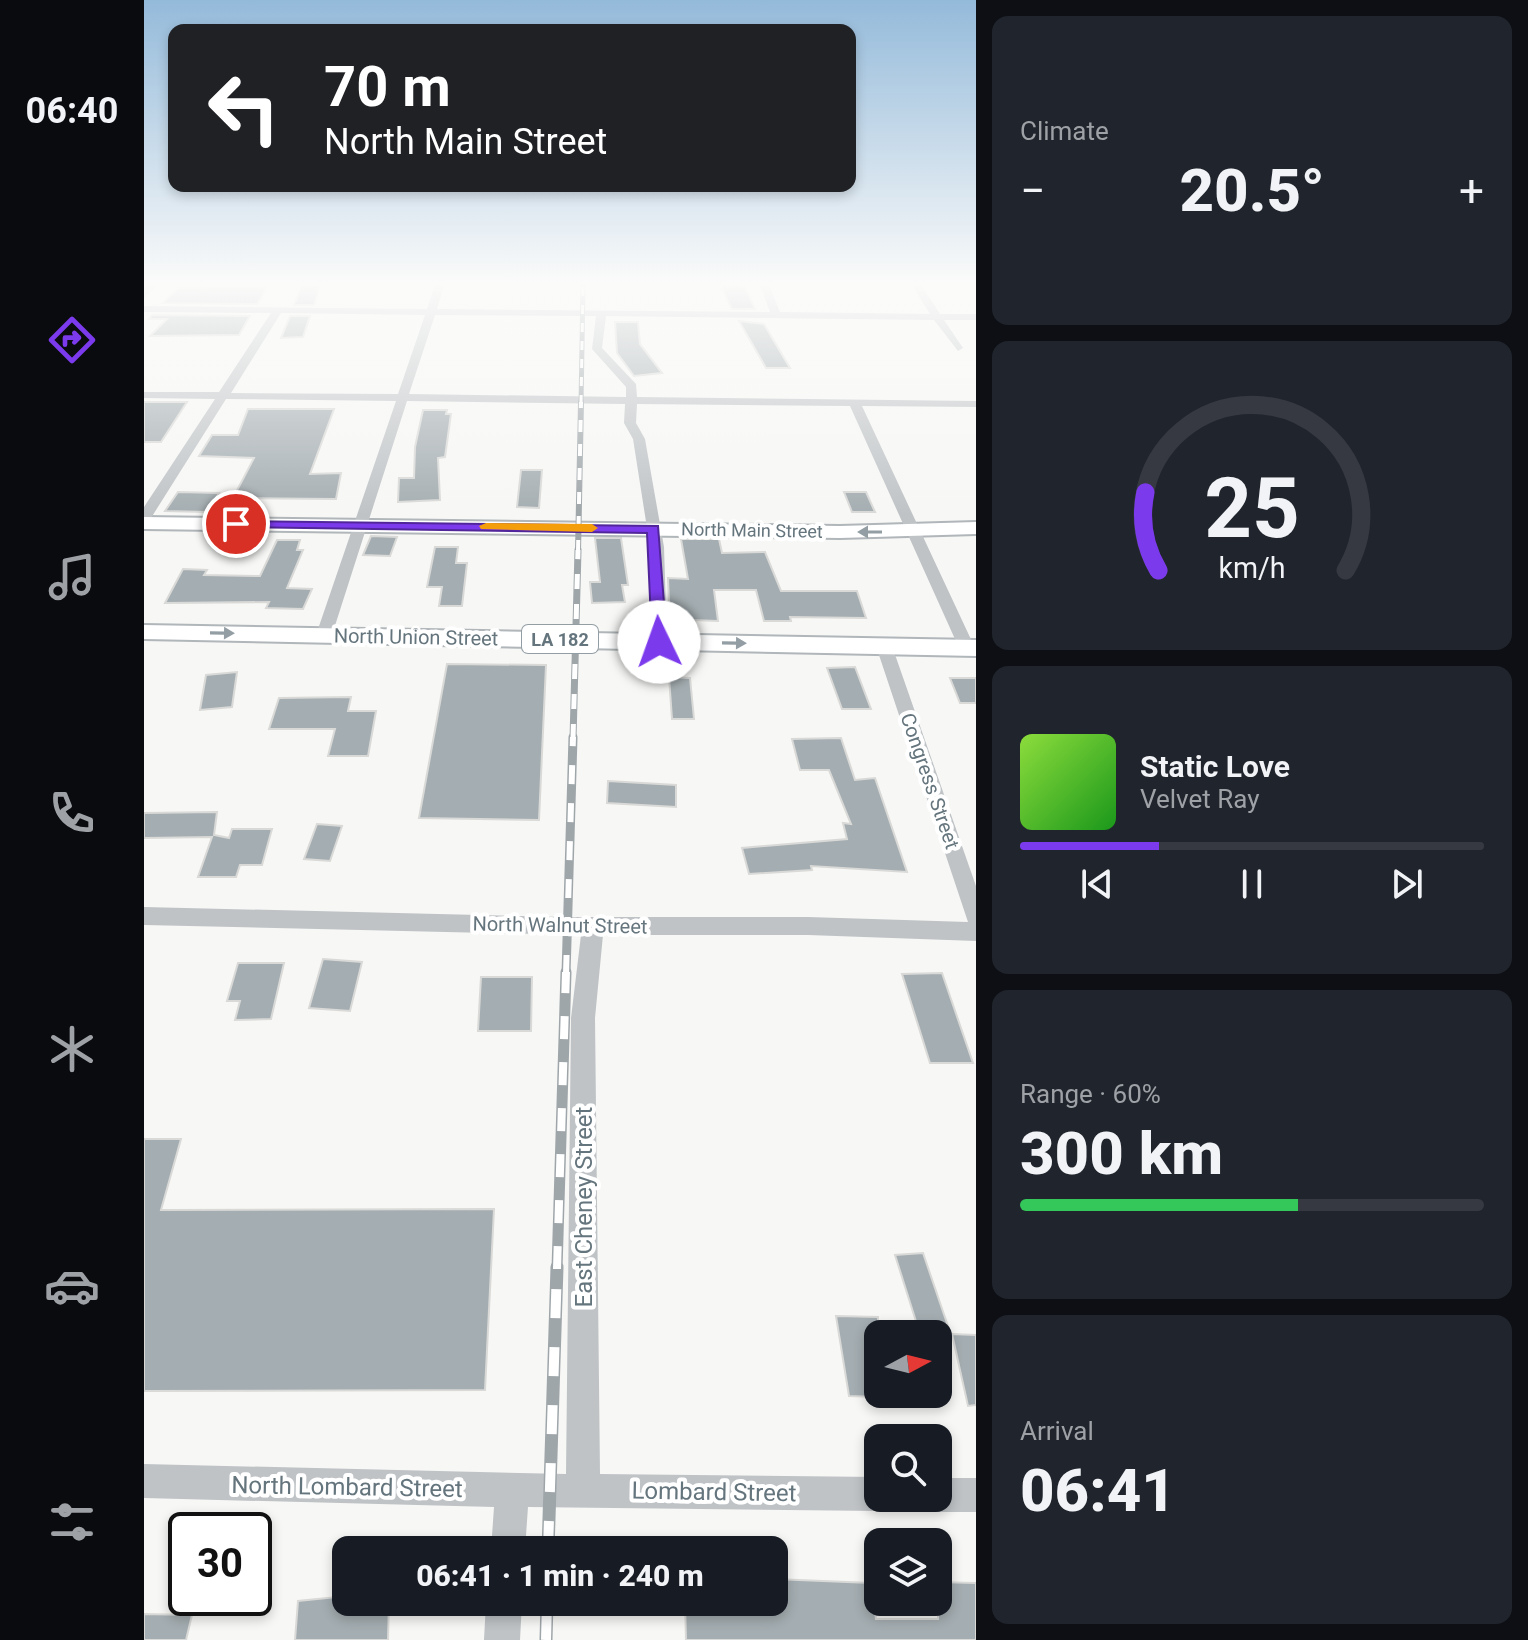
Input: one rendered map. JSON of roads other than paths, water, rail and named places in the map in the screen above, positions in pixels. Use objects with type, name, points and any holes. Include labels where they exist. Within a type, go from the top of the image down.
[{"type":"main road","name":"North Main Street","points":[[144,521],[653,529],[914,531],[976,528]]},
{"type":"main road","name":"North Union Street","points":[[144,632],[972,648]]},
{"type":"street","points":[[144,521],[246,362]]},
{"type":"street","points":[[324,635],[415,362]]},
{"type":"street","points":[[610,362],[632,386],[630,423],[639,439],[653,529],[659,642]]},
{"type":"street","points":[[144,395],[976,404]]},
{"type":"street","points":[[854,402],[972,648]]},
{"type":"street","name":"Congress Street","points":[[884,646],[976,917]]},
{"type":"street","name":"North Walnut Street","points":[[144,916],[808,926],[976,932]]},
{"type":"street","name":"East Cheney Street","points":[[566,1489],[583,1018],[593,925]]},
{"type":"street","name":"North Lombard Street","points":[[144,1481],[566,1489]]},
{"type":"street","name":"Lombard Street","points":[[566,1489],[864,1494]]},
{"type":"street","points":[[509,1536],[512,1490]]},
{"type":"street","points":[[952,1495],[976,1495]]},
{"type":"street","points":[[502,1640],[503,1616]]},
{"type":"railway","points":[[581,404],[582,362]]},
{"type":"railway","points":[[578,552],[581,402]]},
{"type":"railway","points":[[573,739],[578,550]]},
{"type":"railway","points":[[566,974],[573,737]]},
{"type":"railway","points":[[557,1269],[566,972]]},
{"type":"railway","points":[[548,1536],[557,1267]]},
{"type":"railway","points":[[546,1640],[547,1616]]}]
